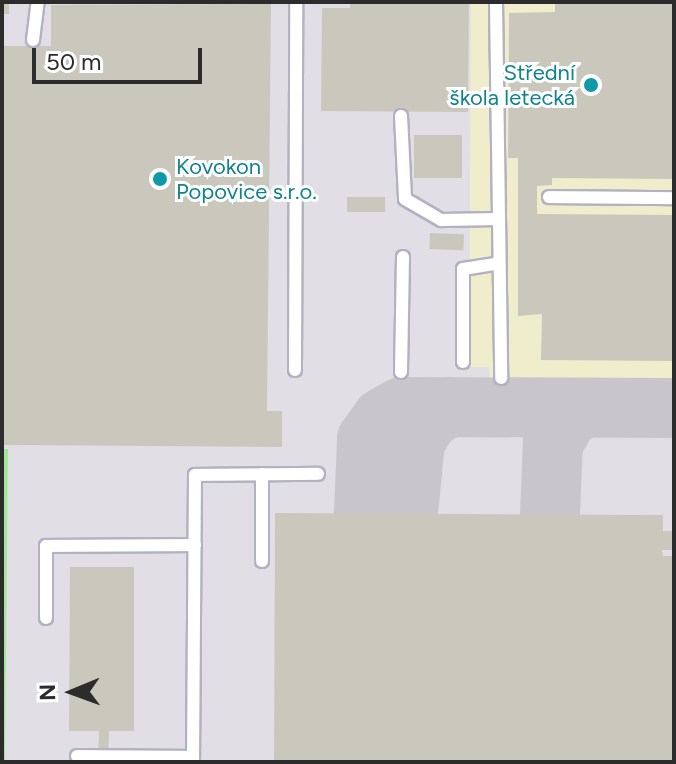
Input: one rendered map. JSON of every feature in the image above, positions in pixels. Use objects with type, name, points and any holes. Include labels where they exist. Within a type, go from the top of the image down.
[{"type":"lane","points":[[33,40],[38,2]]},
{"type":"lane","points":[[295,370],[296,2]]},
{"type":"lane","points":[[496,2],[501,378]]},
{"type":"lane","points":[[401,116],[405,199],[441,220],[499,219]]},
{"type":"lane","points":[[549,197],[674,198]]},
{"type":"lane","points":[[401,372],[403,257]]},
{"type":"lane","points":[[463,362],[463,269],[499,263]]},
{"type":"lane","points":[[262,474],[262,561]]},
{"type":"lane","points":[[77,756],[193,759],[195,475],[318,474]]},
{"type":"lane","points":[[46,618],[46,546],[195,545]]},
{"type":"shaded area","points":[[2,2],[674,2],[674,762],[5,762],[8,450],[2,449]]},
{"type":"shaded area","points":[[471,2],[674,2],[674,379],[490,378],[489,367],[469,367]]},
{"type":"green space","points":[[2,449],[8,449],[5,762],[2,762]]},
{"type":"building","points":[[2,2],[9,2],[9,14],[2,14]]},
{"type":"building","points":[[350,2],[469,2],[468,112],[321,111],[322,8],[350,8]]},
{"type":"building","points":[[555,2],[674,2],[674,179],[552,178],[552,185],[537,186],[537,214],[674,215],[674,361],[541,360],[542,314],[518,316],[518,158],[508,158],[509,13],[555,12]]},
{"type":"building","points":[[271,4],[267,411],[282,411],[282,447],[2,445],[2,46],[51,46],[51,5]]},
{"type":"building","points":[[414,135],[462,135],[462,178],[414,178]]},
{"type":"building","points":[[347,197],[385,197],[385,212],[347,212]]},
{"type":"building","points":[[430,233],[464,234],[463,250],[429,249]]},
{"type":"building","points":[[275,513],[663,515],[663,531],[674,531],[674,550],[662,550],[663,556],[674,556],[674,762],[274,762]]},
{"type":"building","points":[[70,567],[134,567],[134,731],[109,731],[108,762],[98,762],[99,731],[69,731]]},
{"type":"taxiway","points":[[364,512],[367,439],[382,418],[402,407],[674,408]]},
{"type":"taxiway","points":[[408,513],[415,442],[428,420],[449,407]]},
{"type":"taxiway","points":[[550,514],[553,443],[568,418],[584,408]]},
{"type":"place","name":"Střední škola letecká","points":[[591,85]]},
{"type":"place","name":"Kovokon Popovice s.r.o.","points":[[160,179]]}]
